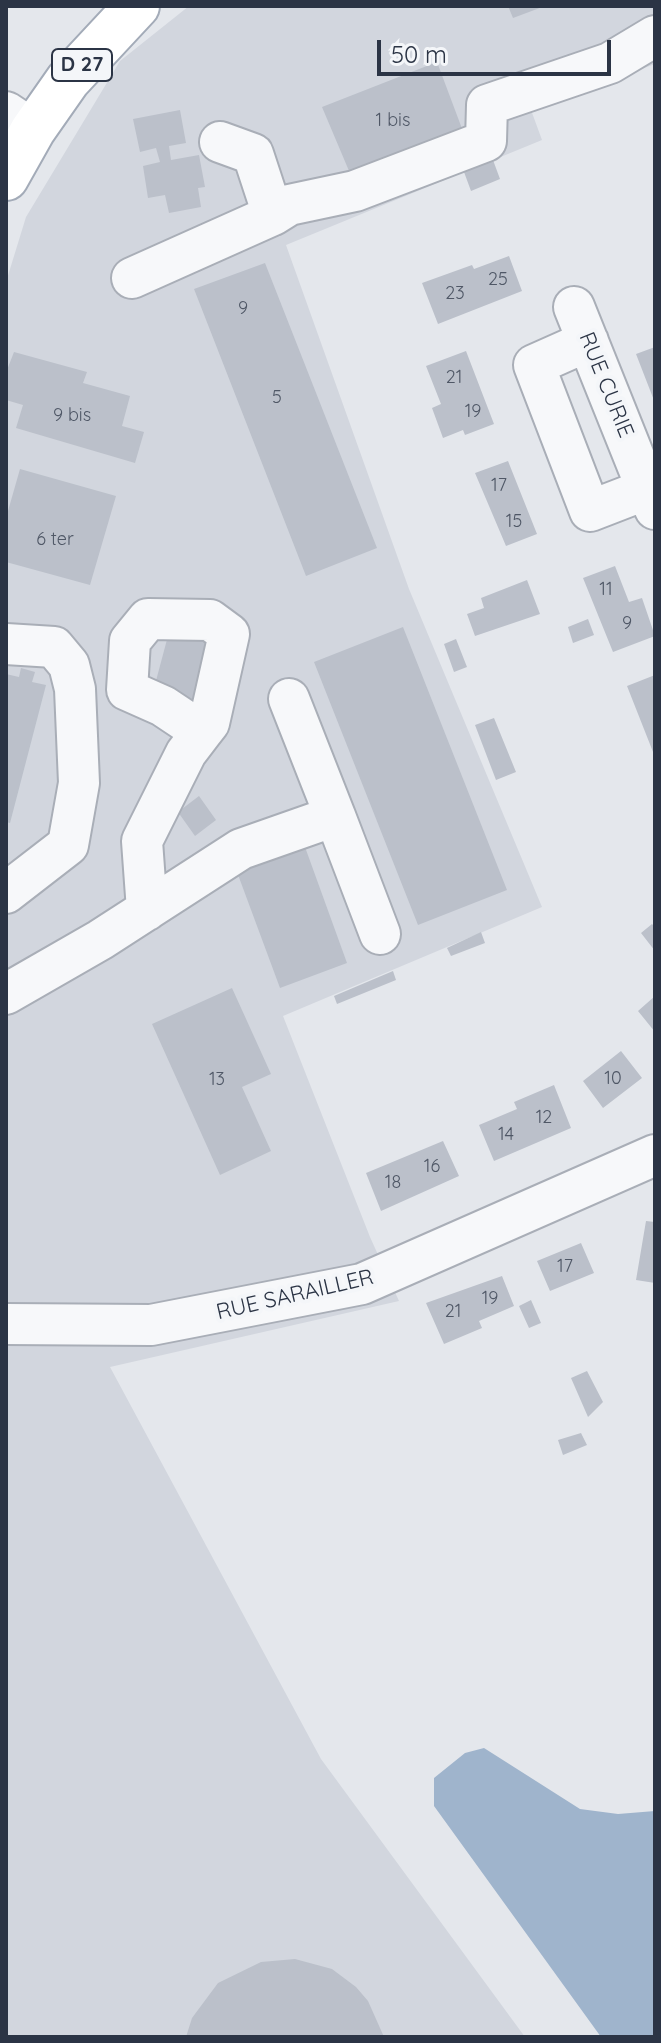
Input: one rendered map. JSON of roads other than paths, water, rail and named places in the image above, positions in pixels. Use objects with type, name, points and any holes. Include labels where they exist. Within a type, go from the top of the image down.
[{"type":"main road","name":"D 27","points":[[6,178],[19,121],[68,80],[137,6]]},
{"type":"street","points":[[132,278],[289,205],[355,191],[486,141],[487,105],[610,63],[655,36]]},
{"type":"street","points":[[220,142],[253,154],[273,215]]},
{"type":"street","name":"RUE CURIE","points":[[581,324],[651,499],[590,511],[534,365],[581,324]]},
{"type":"street","points":[[6,644],[54,647],[69,665],[75,689],[79,783],[68,845],[6,893]]},
{"type":"street","points":[[289,699],[380,934]]},
{"type":"street","points":[[147,910],[142,841],[186,753],[202,732]]},
{"type":"street","points":[[6,994],[147,910],[241,849],[335,816]]},
{"type":"street","name":"RUE SARAILLER","points":[[6,1324],[151,1325],[362,1284],[655,1155]]},
{"type":"water","points":[[484,1748],[580,1809],[618,1814],[655,1811],[655,2037],[601,2037],[434,1806],[434,1778],[465,1753]]}]
